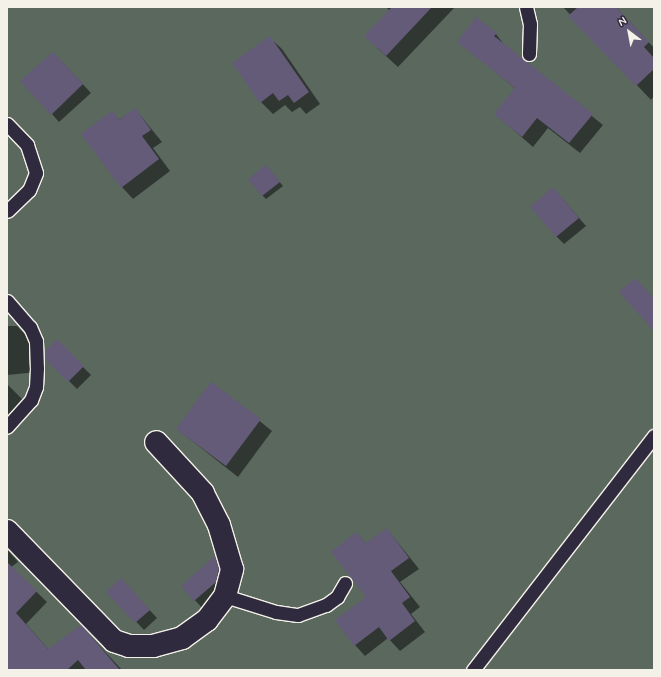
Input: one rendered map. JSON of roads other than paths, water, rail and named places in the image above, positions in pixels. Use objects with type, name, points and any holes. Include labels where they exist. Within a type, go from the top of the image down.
[{"type":"street","points":[[7,531],[114,641],[129,646],[152,646],[182,638],[207,620],[225,596],[232,569],[219,525],[203,493],[156,442]]},
{"type":"lane","points":[[526,7],[530,24],[529,54]]},
{"type":"lane","points":[[7,124],[27,145],[36,173],[29,190],[7,212]]},
{"type":"lane","points":[[7,301],[30,327],[36,340],[37,368],[36,387],[31,400],[7,426]]},
{"type":"lane","points":[[473,670],[654,436]]},
{"type":"lane","points":[[225,596],[276,612],[298,615],[326,605],[337,597],[345,583]]}]
